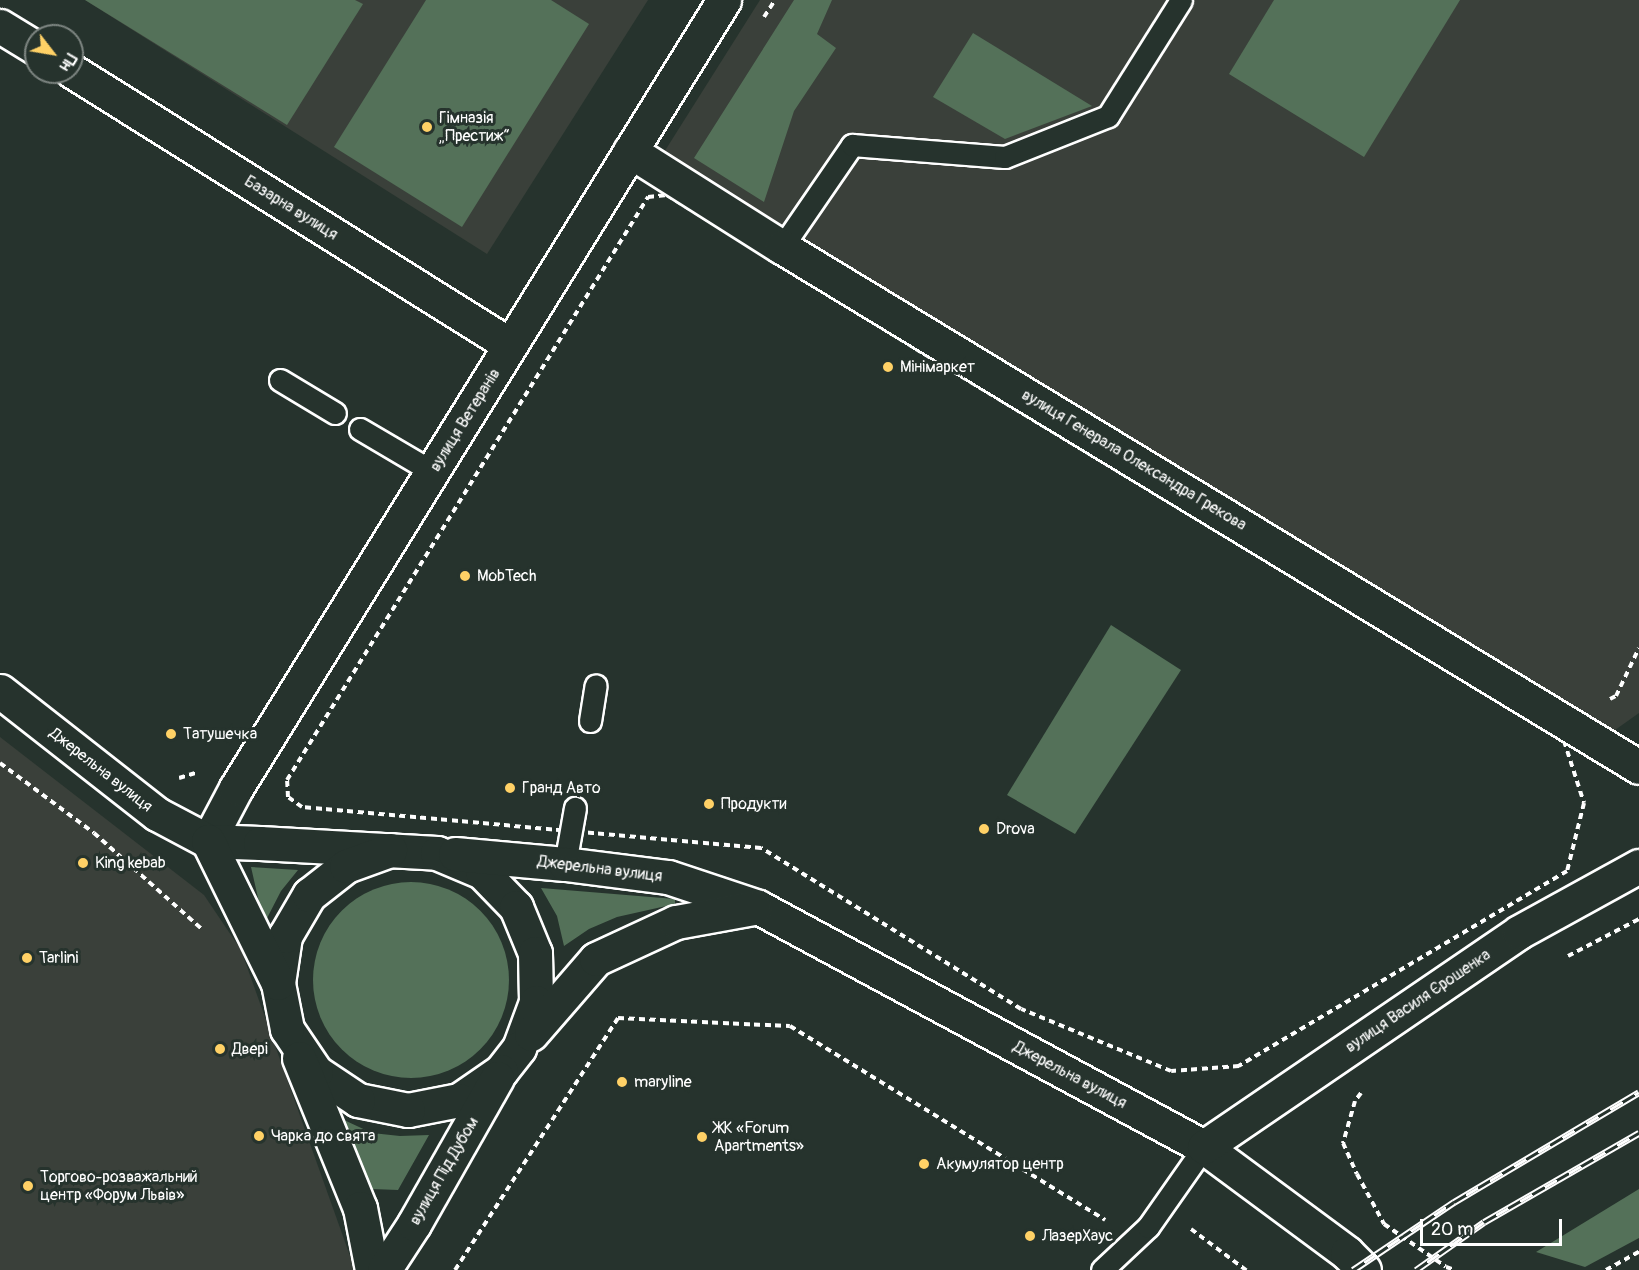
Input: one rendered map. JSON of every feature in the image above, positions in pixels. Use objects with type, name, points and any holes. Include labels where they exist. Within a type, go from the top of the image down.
[{"type":"street","name":"вулиця Ветеранів","points":[[208,841],[236,788],[724,0]]},
{"type":"street","points":[[0,26],[24,41]]},
{"type":"street","name":"Базарна вулиця","points":[[84,79],[510,345]]},
{"type":"street","name":"вулиця Генерала Олександра Грекова","points":[[630,151],[782,247],[1639,767]]},
{"type":"street","name":"Джерельна вулиця","points":[[3,696],[158,814],[208,841],[437,853],[565,864],[668,877],[758,907],[1204,1147],[1347,1253],[1364,1270]]},
{"type":"street","points":[[208,841],[278,982],[287,1029],[360,1208],[372,1270]]},
{"type":"street","points":[[278,982],[285,936],[309,895],[346,866],[390,850]]},
{"type":"street","points":[[437,853],[482,872],[516,907],[535,953],[536,1002],[510,1060]]},
{"type":"street","name":"вулиця Василя Єрошенка","points":[[1204,1147],[1519,932],[1639,866]]},
{"type":"street","points":[[287,1029],[316,1072],[358,1100],[408,1110],[459,1100],[510,1060],[597,959],[676,922],[758,907]]},
{"type":"street","name":"вулиця Під Дубом","points":[[384,1270],[414,1224],[510,1060]]},
{"type":"lane","points":[[782,247],[852,145],[1005,157],[1108,116],[1180,0]]},
{"type":"lane","points":[[280,380],[335,413]]},
{"type":"lane","points":[[360,429],[432,472]]},
{"type":"lane","points":[[590,721],[596,685]]},
{"type":"lane","points":[[565,864],[575,808]]},
{"type":"lane","points":[[1102,1270],[1148,1227],[1204,1147]]},
{"type":"path","points":[[668,195],[916,349],[1564,741],[1584,803],[1567,871],[1239,1066],[1171,1071],[1021,1009],[761,848],[572,831],[302,807],[288,797],[287,780],[648,197],[668,195]]},
{"type":"path","points":[[1616,696],[1639,648]]},
{"type":"path","points":[[0,764],[94,833],[212,938]]},
{"type":"path","points":[[1561,960],[1639,919]]},
{"type":"path","points":[[455,1270],[618,1018],[790,1026],[1114,1226],[1193,1229],[1246,1270]]},
{"type":"path","points":[[1368,1084],[1355,1101],[1343,1143],[1357,1174],[1384,1224],[1446,1267],[1455,1270]]},
{"type":"path","points":[[1606,1270],[1639,1252]]},
{"type":"shaded area","name":"Гімназія „Престиж“","points":[[85,0],[648,0],[487,254]]},
{"type":"shaded area","points":[[760,0],[1639,0],[1639,713],[1608,735],[661,157]]},
{"type":"shaded area","points":[[0,737],[204,895],[241,950],[355,1270],[0,1270]]},
{"type":"green space","points":[[85,0],[355,0],[363,4],[287,125]]},
{"type":"green space","points":[[426,0],[551,0],[589,24],[462,227],[334,147]]},
{"type":"green space","points":[[794,0],[832,0],[817,34],[836,48],[794,111],[764,202],[694,158]]},
{"type":"green space","points":[[1274,0],[1460,0],[1364,157],[1229,74]]},
{"type":"green space","points":[[973,33],[1092,106],[1005,139],[933,97]]},
{"type":"green space","points":[[1111,625],[1181,670],[1075,834],[1007,795]]},
{"type":"green space","points":[[251,867],[298,870],[281,891],[264,924]]},
{"type":"green space","points":[[421,882],[449,889],[466,898],[481,910],[493,925],[502,942],[508,961],[508,999],[502,1018],[493,1035],[481,1050],[466,1062],[449,1071],[430,1077],[401,1078],[373,1071],[356,1062],[341,1050],[329,1035],[320,1018],[314,999],[313,970],[320,942],[329,925],[341,910],[356,898],[373,889],[392,883]]},
{"type":"green space","points":[[541,888],[675,899],[675,904],[617,917],[589,929],[564,946],[557,916]]},
{"type":"green space","points":[[344,1120],[372,1133],[400,1136],[429,1135],[398,1190],[372,1189]]},
{"type":"green space","points":[[1639,1189],[1639,1238],[1585,1267],[1536,1252]]},
{"type":"railway","points":[[1353,1270],[1454,1202],[1639,1092]]},
{"type":"railway","points":[[1416,1270],[1484,1222],[1639,1133]]},
{"type":"place","name":"Гімназія „Престиж“","points":[[427,127]]},
{"type":"place","name":"Мінімаркет","points":[[888,367]]},
{"type":"place","name":"MobTech","points":[[465,576]]},
{"type":"place","name":"Татушечка","points":[[171,734]]},
{"type":"place","name":"Гранд Авто","points":[[510,788]]},
{"type":"place","name":"Продукти","points":[[709,804]]},
{"type":"place","name":"Drova","points":[[984,829]]},
{"type":"place","name":"King kebab","points":[[83,863]]},
{"type":"place","name":"Tarlini","points":[[27,958]]},
{"type":"place","name":"Двері","points":[[220,1049]]},
{"type":"place","name":"maryline","points":[[622,1082]]},
{"type":"place","name":"Чарка до свята","points":[[259,1136]]},
{"type":"place","name":"ЖК «Forum Apartments»","points":[[702,1137]]},
{"type":"place","name":"Акумулятор центр","points":[[924,1164]]},
{"type":"place","name":"Торгово-розважальний центр «Форум Львів»","points":[[28,1186]]},
{"type":"place","name":"ЛазерХаус","points":[[1030,1236]]}]
